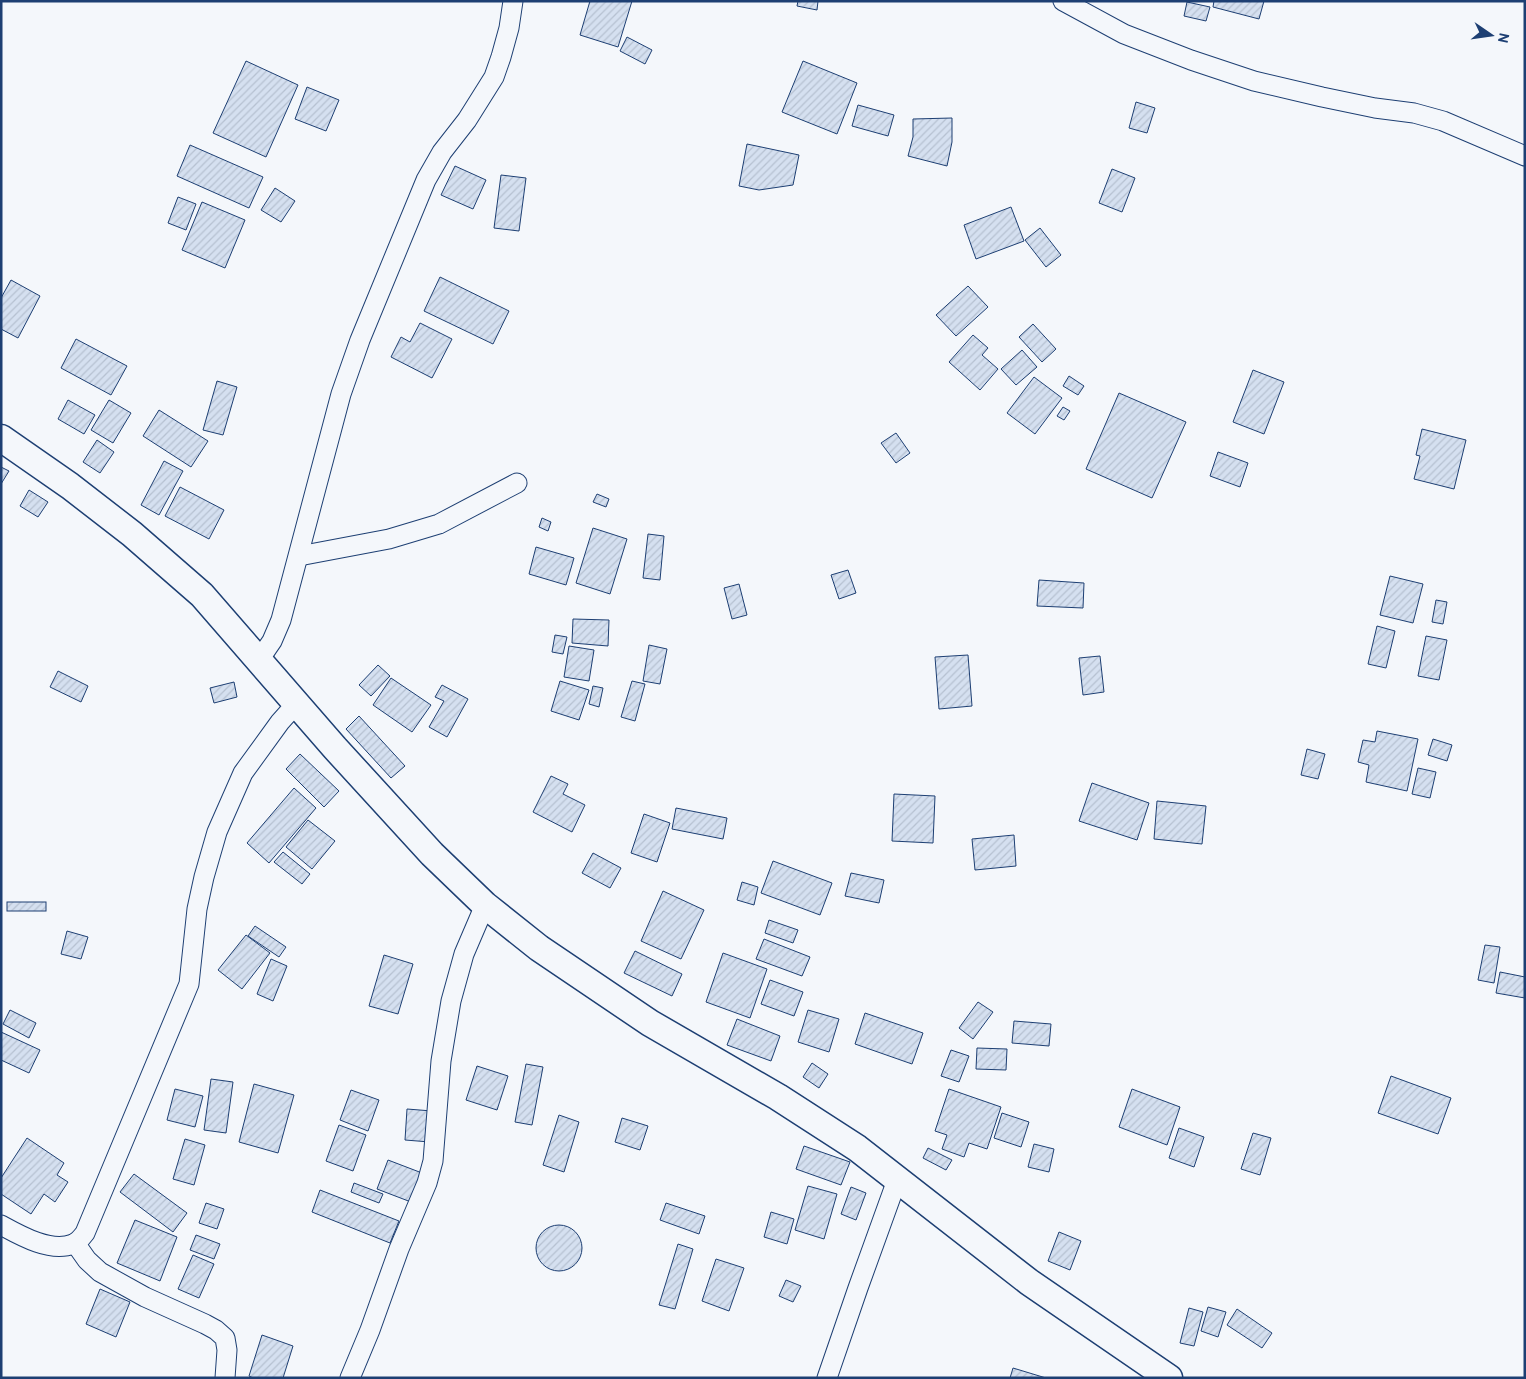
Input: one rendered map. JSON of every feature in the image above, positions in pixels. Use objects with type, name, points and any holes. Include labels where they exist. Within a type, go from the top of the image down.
[{"type":"main road","points":[[1,438],[70,486],[132,534],[202,595],[335,748],[432,854],[485,905],[539,948],[650,1023],[786,1102],[857,1148],[1028,1282],[1170,1378]]},
{"type":"street","points":[[259,660],[272,641],[281,620],[341,394],[360,340],[426,180],[442,152],[467,120],[494,77],[509,28],[513,1]]},
{"type":"street","points":[[1063,1],[1124,34],[1191,60],[1254,81],[1375,108],[1414,113],[1443,121],[1525,156]]},
{"type":"street","points":[[299,556],[388,539],[439,524],[517,483]]},
{"type":"street","points":[[1,1225],[46,1246],[62,1247],[76,1243],[85,1233],[189,984],[197,909],[217,832],[243,773],[280,722],[297,703]]},
{"type":"street","points":[[350,1378],[370,1330],[399,1249],[427,1183],[433,1161],[442,1061],[451,1000],[464,954],[485,905]]},
{"type":"street","points":[[827,1378],[897,1180]]},
{"type":"street","points":[[76,1243],[87,1260],[100,1272],[145,1297],[216,1330],[226,1338],[225,1378]]},
{"type":"building","points":[[590,1],[632,1],[618,47],[580,35]]},
{"type":"building","points":[[798,1],[818,1],[817,10],[797,6]]},
{"type":"building","points":[[1214,1],[1264,1],[1259,19],[1213,7]]},
{"type":"building","points":[[1187,2],[1210,7],[1206,21],[1184,16]]},
{"type":"building","points":[[627,37],[652,50],[645,64],[620,51]]},
{"type":"building","points":[[246,61],[298,85],[266,157],[213,133]]},
{"type":"building","points":[[803,61],[857,83],[837,134],[782,112]]},
{"type":"building","points":[[307,87],[339,100],[326,131],[295,119]]},
{"type":"building","points":[[1136,102],[1155,108],[1147,133],[1129,128]]},
{"type":"building","points":[[858,105],[894,115],[888,136],[852,126]]},
{"type":"building","points":[[952,118],[952,142],[947,166],[908,156],[913,137],[913,119]]},
{"type":"building","points":[[747,144],[799,155],[793,185],[759,190],[739,186]]},
{"type":"building","points":[[190,145],[263,177],[249,208],[177,176]]},
{"type":"building","points":[[455,166],[486,180],[473,209],[441,195]]},
{"type":"building","points":[[1112,169],[1135,178],[1122,212],[1099,203]]},
{"type":"building","points":[[501,175],[526,178],[519,231],[494,228]]},
{"type":"building","points":[[275,188],[295,201],[281,222],[261,210]]},
{"type":"building","points":[[178,197],[196,204],[186,230],[168,223]]},
{"type":"building","points":[[202,202],[245,220],[225,268],[182,250]]},
{"type":"building","points":[[1011,207],[1024,241],[976,259],[964,225]]},
{"type":"building","points":[[1040,228],[1061,255],[1046,267],[1025,240]]},
{"type":"building","points":[[440,277],[509,311],[493,344],[424,311]]},
{"type":"building","points":[[11,280],[40,296],[18,338],[1,329],[1,298]]},
{"type":"building","points":[[968,286],[988,307],[956,336],[936,315]]},
{"type":"building","points":[[420,323],[452,339],[432,378],[391,357],[401,337],[410,342]]},
{"type":"building","points":[[1033,324],[1056,349],[1042,362],[1019,337]]},
{"type":"building","points":[[973,335],[988,348],[982,355],[998,369],[980,390],[949,362]]},
{"type":"building","points":[[76,339],[127,366],[111,395],[61,368]]},
{"type":"building","points":[[1022,350],[1037,367],[1016,385],[1001,369]]},
{"type":"building","points":[[1253,370],[1284,382],[1264,434],[1233,422]]},
{"type":"building","points":[[1069,376],[1084,386],[1078,395],[1063,386]]},
{"type":"building","points":[[1034,377],[1062,398],[1035,434],[1007,413]]},
{"type":"building","points":[[217,381],[237,387],[223,435],[203,430]]},
{"type":"building","points":[[1119,393],[1186,422],[1152,498],[1086,469]]},
{"type":"building","points":[[68,400],[95,415],[84,434],[58,419]]},
{"type":"building","points":[[109,400],[131,413],[113,443],[91,430]]},
{"type":"building","points":[[1063,407],[1070,411],[1064,420],[1057,416]]},
{"type":"building","points":[[159,410],[208,441],[191,467],[143,436]]},
{"type":"building","points":[[1422,429],[1466,440],[1454,489],[1414,479],[1420,456],[1416,455]]},
{"type":"building","points":[[896,433],[910,453],[896,463],[881,443]]},
{"type":"building","points":[[97,440],[114,452],[100,473],[83,462]]},
{"type":"building","points":[[1218,452],[1248,463],[1240,487],[1210,476]]},
{"type":"building","points":[[164,461],[183,471],[159,515],[141,505]]},
{"type":"building","points":[[1,467],[9,471],[1,484]]},
{"type":"building","points":[[180,487],[224,510],[209,539],[165,516]]},
{"type":"building","points":[[29,490],[48,502],[38,517],[20,506]]},
{"type":"building","points":[[597,494],[609,499],[606,507],[593,502]]},
{"type":"building","points":[[542,518],[551,522],[548,531],[539,527]]},
{"type":"building","points":[[593,528],[627,539],[610,594],[576,583]]},
{"type":"building","points":[[648,534],[664,536],[660,580],[643,578]]},
{"type":"building","points":[[536,547],[574,558],[566,585],[529,574]]},
{"type":"building","points":[[848,570],[856,593],[839,599],[831,575]]},
{"type":"building","points":[[1390,576],[1423,584],[1413,623],[1380,615]]},
{"type":"building","points":[[1039,580],[1084,583],[1083,608],[1037,606]]},
{"type":"building","points":[[739,584],[747,615],[732,619],[724,588]]},
{"type":"building","points":[[1436,600],[1447,602],[1443,624],[1432,622]]},
{"type":"building","points":[[573,619],[609,620],[608,646],[572,643]]},
{"type":"building","points":[[1377,626],[1395,631],[1386,668],[1368,664]]},
{"type":"building","points":[[555,635],[567,637],[563,654],[552,652]]},
{"type":"building","points":[[1426,636],[1447,640],[1439,680],[1418,676]]},
{"type":"building","points":[[649,645],[667,649],[660,684],[643,681]]},
{"type":"building","points":[[569,646],[594,650],[589,681],[564,677]]},
{"type":"building","points":[[968,655],[972,706],[939,709],[935,657]]},
{"type":"building","points":[[1100,656],[1104,692],[1083,695],[1079,658]]},
{"type":"building","points":[[378,665],[390,676],[371,696],[359,685]]},
{"type":"building","points":[[58,671],[88,686],[81,702],[50,687]]},
{"type":"building","points":[[391,678],[431,705],[412,732],[373,705]]},
{"type":"building","points":[[560,681],[589,690],[579,720],[551,711]]},
{"type":"building","points":[[632,681],[645,684],[635,721],[621,717]]},
{"type":"building","points":[[234,682],[237,697],[214,703],[210,688]]},
{"type":"building","points":[[442,685],[468,699],[447,737],[429,727],[444,701],[435,697]]},
{"type":"building","points":[[593,686],[603,688],[599,707],[589,704]]},
{"type":"building","points":[[359,716],[405,766],[391,778],[346,729]]},
{"type":"building","points":[[1377,731],[1418,739],[1407,791],[1366,782],[1369,765],[1358,762],[1363,740],[1375,742]]},
{"type":"building","points":[[1433,739],[1452,745],[1447,761],[1428,755]]},
{"type":"building","points":[[1307,749],[1325,754],[1318,779],[1301,775]]},
{"type":"building","points":[[300,754],[339,791],[324,807],[286,769]]},
{"type":"building","points":[[1418,768],[1436,772],[1430,798],[1412,794]]},
{"type":"building","points":[[551,776],[568,784],[563,794],[585,805],[572,832],[533,812]]},
{"type":"building","points":[[1092,783],[1149,803],[1137,840],[1079,821]]},
{"type":"building","points":[[294,788],[316,808],[269,863],[247,843]]},
{"type":"building","points":[[894,794],[935,796],[933,843],[892,841]]},
{"type":"building","points":[[1157,801],[1206,806],[1202,844],[1154,839]]},
{"type":"building","points":[[676,808],[727,818],[723,839],[672,829]]},
{"type":"building","points":[[644,814],[670,823],[657,862],[631,853]]},
{"type":"building","points":[[308,820],[335,841],[312,869],[286,847]]},
{"type":"building","points":[[1014,835],[1016,866],[975,870],[972,839]]},
{"type":"building","points":[[283,852],[310,874],[302,884],[274,862]]},
{"type":"building","points":[[593,853],[621,868],[610,888],[582,873]]},
{"type":"building","points":[[773,861],[832,883],[820,915],[761,893]]},
{"type":"building","points":[[851,873],[884,880],[879,903],[845,896]]},
{"type":"building","points":[[742,882],[758,887],[754,905],[737,900]]},
{"type":"building","points":[[663,891],[704,910],[681,959],[641,941]]},
{"type":"building","points":[[7,902],[46,902],[46,911],[7,911]]},
{"type":"building","points":[[769,920],[798,930],[793,943],[765,933]]},
{"type":"building","points":[[255,926],[286,947],[279,957],[248,936]]},
{"type":"building","points":[[67,931],[88,937],[81,959],[61,954]]},
{"type":"building","points":[[246,935],[270,953],[242,989],[218,970]]},
{"type":"building","points":[[764,939],[810,957],[802,976],[756,959]]},
{"type":"building","points":[[1485,945],[1500,947],[1494,983],[1478,980]]},
{"type":"building","points":[[635,951],[682,974],[672,996],[624,973]]},
{"type":"building","points":[[723,953],[767,969],[750,1018],[706,1002]]},
{"type":"building","points":[[384,955],[413,964],[398,1014],[369,1006]]},
{"type":"building","points":[[271,959],[287,966],[273,1001],[257,994]]},
{"type":"building","points":[[1500,972],[1525,977],[1525,998],[1496,993]]},
{"type":"building","points":[[770,980],[803,992],[794,1016],[761,1004]]},
{"type":"building","points":[[978,1002],[993,1012],[973,1039],[959,1028]]},
{"type":"building","points":[[10,1010],[36,1023],[29,1038],[3,1024]]},
{"type":"building","points":[[808,1010],[839,1019],[829,1052],[798,1042]]},
{"type":"building","points":[[865,1013],[923,1033],[912,1064],[855,1044]]},
{"type":"building","points":[[737,1019],[780,1036],[771,1061],[727,1045]]},
{"type":"building","points":[[1014,1021],[1051,1024],[1049,1046],[1012,1043]]},
{"type":"building","points":[[1,1032],[40,1050],[29,1073],[1,1060]]},
{"type":"building","points":[[977,1048],[1007,1049],[1006,1070],[976,1069]]},
{"type":"building","points":[[951,1050],[969,1056],[959,1082],[941,1076]]},
{"type":"building","points":[[812,1063],[828,1074],[819,1088],[803,1077]]},
{"type":"building","points":[[526,1064],[543,1067],[532,1125],[515,1122]]},
{"type":"building","points":[[477,1066],[508,1076],[497,1110],[466,1100]]},
{"type":"building","points":[[1391,1076],[1451,1098],[1438,1134],[1378,1113]]},
{"type":"building","points":[[211,1079],[233,1082],[226,1133],[204,1130]]},
{"type":"building","points":[[254,1084],[294,1095],[278,1153],[239,1142]]},
{"type":"building","points":[[175,1089],[203,1096],[195,1127],[167,1120]]},
{"type":"building","points":[[949,1089],[1001,1107],[987,1149],[969,1143],[964,1157],[942,1149],[947,1135],[935,1131]]},
{"type":"building","points":[[1132,1089],[1180,1107],[1167,1145],[1119,1127]]},
{"type":"building","points":[[351,1090],[379,1100],[368,1131],[340,1120]]},
{"type":"building","points":[[407,1109],[432,1111],[430,1142],[405,1140]]},
{"type":"building","points":[[1002,1113],[1029,1122],[1021,1147],[994,1138]]},
{"type":"building","points":[[559,1115],[579,1122],[564,1172],[543,1165]]},
{"type":"building","points":[[622,1118],[648,1126],[640,1150],[615,1142]]},
{"type":"building","points":[[339,1125],[366,1135],[353,1171],[326,1161]]},
{"type":"building","points":[[1179,1128],[1204,1137],[1194,1167],[1169,1158]]},
{"type":"building","points":[[1253,1133],[1271,1138],[1260,1175],[1241,1169]]},
{"type":"building","points":[[27,1138],[64,1163],[57,1175],[68,1182],[55,1202],[44,1194],[31,1214],[1,1194],[1,1178]]},
{"type":"building","points":[[185,1139],[205,1145],[194,1185],[173,1179]]},
{"type":"building","points":[[1034,1144],[1054,1149],[1049,1172],[1028,1167]]},
{"type":"building","points":[[804,1146],[850,1162],[841,1185],[796,1169]]},
{"type":"building","points":[[928,1148],[952,1160],[946,1170],[923,1158]]},
{"type":"building","points":[[388,1160],[422,1173],[411,1202],[377,1189]]},
{"type":"building","points":[[134,1174],[187,1213],[173,1232],[120,1192]]},
{"type":"building","points":[[354,1183],[383,1194],[379,1203],[351,1192]]},
{"type":"building","points":[[808,1186],[837,1194],[824,1239],[795,1230]]},
{"type":"building","points":[[851,1187],[866,1193],[856,1220],[841,1214]]},
{"type":"building","points":[[320,1190],[399,1221],[390,1243],[312,1212]]},
{"type":"building","points":[[206,1203],[224,1209],[217,1229],[199,1223]]},
{"type":"building","points":[[666,1203],[705,1216],[699,1234],[660,1220]]},
{"type":"building","points":[[771,1212],[794,1219],[787,1244],[764,1237]]},
{"type":"building","points":[[135,1220],[177,1237],[160,1281],[117,1263]]},
{"type":"building","points":[[559,1225],[572,1229],[578,1235],[582,1248],[578,1261],[572,1267],[559,1271],[546,1267],[540,1261],[536,1248],[540,1235],[546,1229]]},
{"type":"building","points":[[1059,1232],[1081,1241],[1070,1270],[1048,1261]]},
{"type":"building","points":[[196,1235],[220,1244],[214,1259],[190,1250]]},
{"type":"building","points":[[678,1244],[693,1249],[675,1309],[659,1305]]},
{"type":"building","points":[[193,1255],[214,1264],[199,1298],[178,1289]]},
{"type":"building","points":[[716,1259],[744,1268],[729,1311],[702,1301]]},
{"type":"building","points":[[786,1280],[801,1286],[793,1302],[779,1296]]},
{"type":"building","points":[[100,1289],[130,1302],[116,1337],[86,1324]]},
{"type":"building","points":[[1208,1307],[1226,1312],[1218,1337],[1201,1331]]},
{"type":"building","points":[[1189,1308],[1203,1312],[1194,1346],[1180,1343]]},
{"type":"building","points":[[1237,1309],[1272,1333],[1262,1348],[1227,1325]]},
{"type":"building","points":[[262,1335],[293,1346],[283,1378],[253,1378],[249,1376]]},
{"type":"building","points":[[1013,1368],[1046,1378],[1010,1378]]}]
